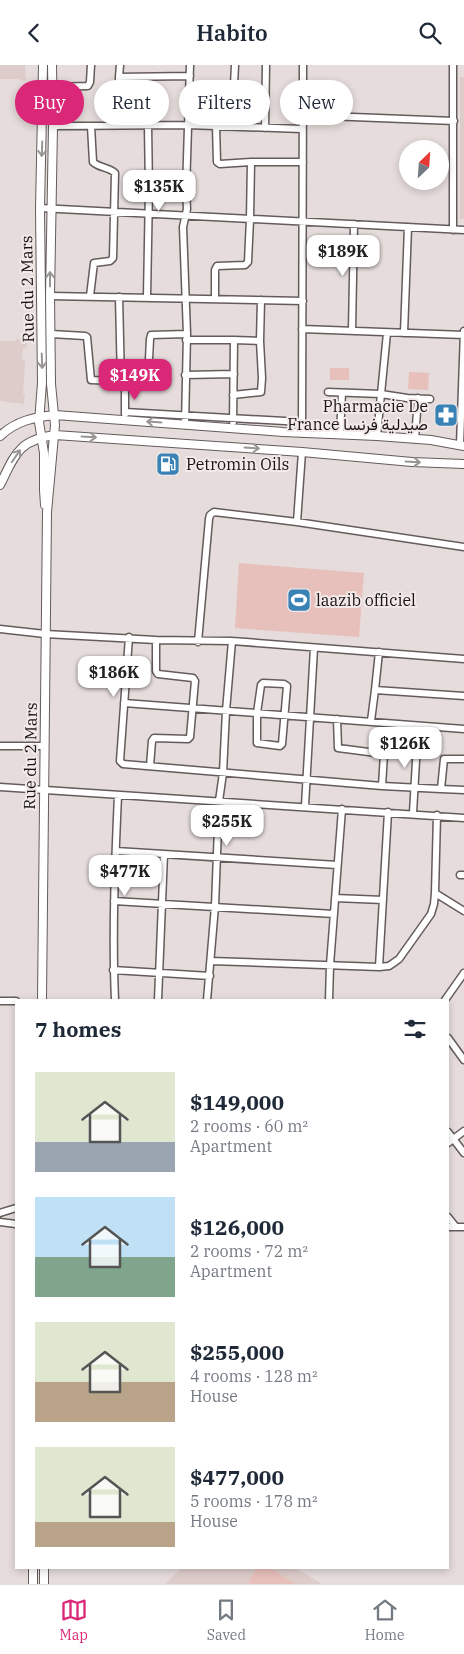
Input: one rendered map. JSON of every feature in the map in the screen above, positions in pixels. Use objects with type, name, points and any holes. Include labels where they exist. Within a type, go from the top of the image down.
[{"type":"street","name":"Rue du 2 Mars","points":[[42,999],[46,512],[44,453],[39,416],[42,383],[40,208],[43,65]]},
{"type":"street","name":"Rue du 2 Mars","points":[[52,65],[52,80]]},
{"type":"street","points":[[84,86],[88,86],[90,82],[90,65]]},
{"type":"street","points":[[120,65],[119,77],[190,76]]},
{"type":"street","points":[[190,65],[190,80]]},
{"type":"street","points":[[234,80],[235,65]]},
{"type":"street","points":[[265,128],[266,65]]},
{"type":"street","points":[[303,65],[303,80]]},
{"type":"street","points":[[453,65],[454,229]]},
{"type":"street","points":[[353,117],[454,121]]},
{"type":"street","points":[[53,126],[188,125],[302,129]]},
{"type":"street","points":[[185,425],[187,337],[183,227],[186,215],[188,125]]},
{"type":"street","points":[[302,125],[302,433]]},
{"type":"street","name":"Rue du 2 Mars","points":[[46,512],[55,415],[52,395],[50,295],[50,207],[53,126]]},
{"type":"street","points":[[90,296],[94,263],[110,261],[113,258],[115,211],[115,173],[93,162],[92,126]]},
{"type":"street","points":[[147,297],[149,213],[148,126]]},
{"type":"street","points":[[216,126],[217,162],[220,164],[303,162]]},
{"type":"street","points":[[215,299],[215,270],[217,266],[245,265],[248,262],[251,162]]},
{"type":"street","points":[[40,208],[50,207],[464,230]]},
{"type":"street","points":[[352,331],[354,224]]},
{"type":"street","points":[[404,333],[408,227]]},
{"type":"street","points":[[50,295],[302,301]]},
{"type":"street","points":[[119,297],[125,416]]},
{"type":"street","points":[[233,395],[261,392],[260,300]]},
{"type":"street","points":[[302,329],[464,335]]},
{"type":"street","points":[[125,416],[185,425],[377,436],[462,445],[464,331]]},
{"type":"street","points":[[377,436],[387,333]]},
{"type":"street","points":[[51,334],[86,336],[90,379],[123,382],[145,382],[148,380],[150,339],[153,334],[260,341]]},
{"type":"street","points":[[233,428],[234,340]]},
{"type":"street","points":[[186,375],[234,374]]},
{"type":"street","points":[[328,392],[381,394],[430,399]]},
{"type":"street","points":[[340,434],[342,393]]},
{"type":"street","points":[[415,439],[418,398]]},
{"type":"street","points":[[0,436],[16,424],[39,416],[55,415],[125,416],[185,414],[233,419],[302,422]]},
{"type":"street","points":[[0,485],[17,452],[25,445],[41,437],[54,435],[302,452],[412,462],[464,464]]},
{"type":"street","points":[[297,522],[302,452]]},
{"type":"street","points":[[198,642],[210,515],[216,511],[464,547]]},
{"type":"street","points":[[0,629],[46,634],[156,640],[232,641],[464,659]]},
{"type":"street","points":[[128,637],[120,761],[122,764],[382,786],[464,790]]},
{"type":"street","points":[[150,766],[152,741],[155,737],[189,738],[193,708],[194,679],[157,673],[156,640]]},
{"type":"street","points":[[207,999],[211,961],[219,801],[224,773],[226,711],[232,641]]},
{"type":"street","points":[[305,806],[314,648]]},
{"type":"street","points":[[371,721],[379,652]]},
{"type":"street","points":[[262,684],[284,684],[287,686],[282,744],[280,746],[257,743],[257,713],[262,684]]},
{"type":"street","points":[[375,690],[464,696]]},
{"type":"street","points":[[124,703],[464,729]]},
{"type":"street","points":[[337,719],[338,748],[384,754],[382,786]]},
{"type":"street","points":[[413,813],[418,726]]},
{"type":"street","points":[[0,746],[44,746]]},
{"type":"street","points":[[441,789],[444,759],[464,759]]},
{"type":"street","points":[[0,787],[464,817]]},
{"type":"street","points":[[115,999],[113,970],[114,901],[118,795]]},
{"type":"street","points":[[329,999],[342,809]]},
{"type":"street","points":[[379,967],[388,812]]},
{"type":"street","points":[[211,961],[389,966],[399,959],[430,914],[434,904],[436,815]]},
{"type":"street","points":[[116,851],[337,865]]},
{"type":"street","points":[[158,999],[164,854]]},
{"type":"street","points":[[435,893],[464,911]]},
{"type":"street","points":[[335,898],[383,900]]},
{"type":"street","points":[[114,901],[334,914]]},
{"type":"street","points":[[113,970],[210,976]]},
{"type":"street","points":[[447,999],[463,975]]},
{"type":"street","points":[[0,1001],[15,1001]]},
{"type":"street","points":[[449,1040],[464,1060]]},
{"type":"street","points":[[464,1131],[450,1141],[464,1153]]},
{"type":"street","points":[[0,1213],[15,1208]]},
{"type":"street","points":[[449,1218],[456,1227]]},
{"type":"street","points":[[0,1222],[15,1224]]},
{"type":"street","points":[[449,1227],[464,1227]]},
{"type":"street","points":[[33,1569],[33,1584]]},
{"type":"street","points":[[44,1569],[44,1584]]},
{"type":"shaded area","points":[[0,65],[25,65],[26,80],[0,79]]},
{"type":"shaded area","points":[[460,77],[464,77],[464,219],[460,219]]},
{"type":"shaded area","points":[[16,339],[27,340],[27,347],[23,348],[22,360],[25,361],[24,404],[0,401],[0,341],[16,341]]},
{"type":"shaded area","points":[[330,368],[349,368],[349,380],[330,380]]},
{"type":"shaded area","points":[[409,372],[429,373],[428,390],[408,389]]},
{"type":"shaded area","name":"laazib officiel","points":[[239,563],[364,573],[359,637],[235,628]]},
{"type":"shaded area","points":[[180,1569],[297,1569],[322,1584],[165,1584]]},
{"type":"shaded area","points":[[256,1569],[272,1569],[296,1584],[251,1584],[248,1582]]},
{"type":"place","name":"Pharmacie De France صيدلية فرنسا","points":[[446,415]]},
{"type":"place","name":"Petromin Oils","points":[[168,464]]},
{"type":"place","name":"laazib officiel","points":[[299,600]]}]
